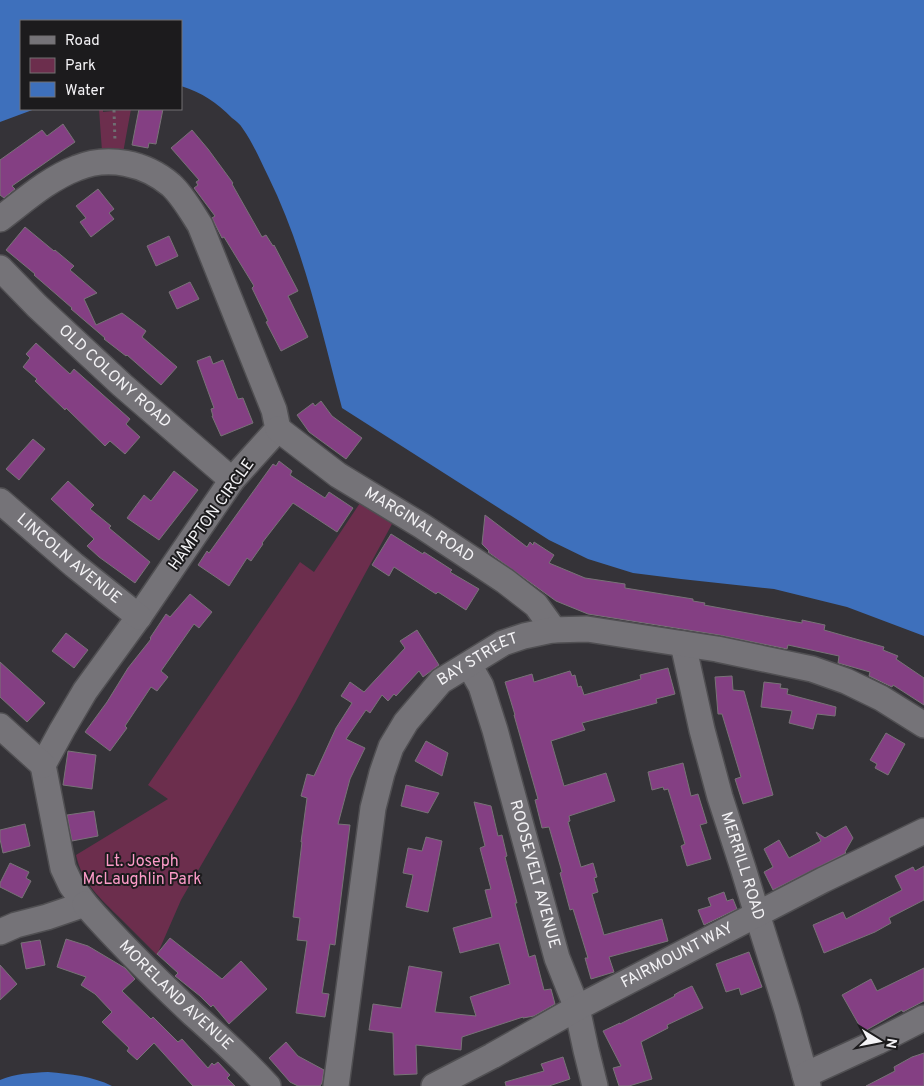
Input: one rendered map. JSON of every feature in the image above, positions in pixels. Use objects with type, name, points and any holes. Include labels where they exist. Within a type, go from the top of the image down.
[{"type":"street","points":[[0,219],[58,177],[78,167],[101,161],[114,161],[135,165],[153,173],[170,184],[185,201],[200,225],[274,410],[278,429]]},
{"type":"street","name":"OLD COLONY ROAD","points":[[0,268],[122,385],[232,480]]},
{"type":"street","name":"HAMPTON CIRCLE","points":[[44,765],[85,691],[139,617],[232,480],[278,429]]},
{"type":"street","name":"MARGINAL ROAD","points":[[278,429],[338,475],[422,526],[505,581],[536,605],[554,630]]},
{"type":"street","name":"LINCOLN AVENUE","points":[[0,501],[74,565],[139,617]]},
{"type":"street","name":"BAY STREET","points":[[336,1086],[373,808],[382,773],[391,747],[406,722],[441,681],[503,643],[524,636],[554,630],[587,629],[717,649],[812,669],[846,681],[881,698],[924,725]]},
{"type":"street","name":"MERRILL ROAD","points":[[683,644],[702,730],[720,797],[787,1010],[806,1080]]},
{"type":"street","name":"ROOSEVELT AVENUE","points":[[469,665],[481,686],[492,721],[557,958],[577,1008],[595,1086]]},
{"type":"street","points":[[0,726],[44,765],[62,868],[71,885],[86,904],[16,925],[0,932]]},
{"type":"street","name":"FAIRMOUNT WAY","points":[[441,1084],[577,1008],[756,914],[924,831]]},
{"type":"street","name":"MORELAND AVENUE","points":[[86,904],[131,953],[268,1086]]},
{"type":"street","points":[[806,1080],[924,1018]]},
{"type":"path","points":[[114,110],[114,115]]},
{"type":"green space","points":[[99,110],[103,110],[103,112],[131,110],[123,153],[102,151]]},
{"type":"green space","name":"Lt. Joseph McLaughlin Park","points":[[360,503],[392,524],[295,703],[181,900],[157,955],[93,890],[83,874],[76,855],[168,799],[148,785],[300,562],[314,572]]},
{"type":"water","points":[[0,0],[924,0],[924,636],[847,607],[774,589],[633,573],[588,559],[549,540],[342,408],[302,261],[281,204],[256,152],[241,126],[220,107],[203,95],[182,86],[182,20],[20,20],[20,110],[32,110],[0,122]]},
{"type":"water","points":[[48,1072],[89,1078],[112,1086],[0,1086],[0,1080],[12,1076]]},
{"type":"building","points":[[139,110],[163,110],[156,144],[149,143],[148,148],[132,145]]},
{"type":"building","points":[[63,124],[75,142],[12,186],[15,189],[4,198],[0,195],[0,160],[42,130],[47,136]]},
{"type":"building","points":[[192,130],[233,183],[262,237],[266,235],[274,245],[298,291],[288,296],[308,337],[281,351],[266,322],[268,321],[252,288],[254,286],[224,237],[222,238],[212,218],[215,216],[194,188],[198,185],[196,182],[199,180],[171,148]]},
{"type":"building","points":[[98,189],[114,209],[109,213],[114,219],[91,237],[80,222],[86,218],[76,206]]},
{"type":"building","points":[[25,227],[74,266],[70,270],[97,293],[84,299],[96,325],[122,313],[146,331],[142,337],[177,367],[161,385],[127,355],[104,339],[35,274],[6,250]]},
{"type":"building","points":[[169,236],[178,256],[156,266],[147,246]]},
{"type":"building","points":[[190,282],[199,299],[177,309],[169,292]]},
{"type":"building","points":[[36,343],[70,374],[74,369],[130,419],[126,424],[140,437],[125,454],[110,441],[105,446],[66,408],[65,410],[35,381],[37,379],[23,367],[30,358],[26,354]]},
{"type":"building","points":[[210,356],[213,364],[223,360],[238,399],[243,398],[253,423],[221,436],[212,416],[211,409],[214,408],[197,361]]},
{"type":"building","points":[[321,401],[332,416],[362,438],[346,459],[309,432],[297,415],[313,403],[315,406]]},
{"type":"building","points":[[33,439],[45,449],[19,480],[6,469]]},
{"type":"building","points":[[279,461],[292,471],[290,475],[325,498],[329,492],[353,508],[337,532],[293,503],[262,543],[251,561],[247,558],[229,586],[198,565],[207,551],[209,553],[273,464],[276,466]]},
{"type":"building","points":[[174,471],[198,490],[159,540],[127,518],[144,495],[151,501]]},
{"type":"building","points":[[68,481],[94,505],[90,509],[111,526],[109,528],[150,562],[135,583],[87,546],[94,539],[51,499]]},
{"type":"building","points":[[485,515],[527,547],[530,542],[533,545],[534,542],[554,555],[549,563],[585,578],[625,584],[625,588],[693,599],[693,601],[705,603],[704,605],[802,623],[802,620],[825,625],[824,630],[884,647],[883,650],[898,656],[896,659],[924,678],[924,705],[893,685],[892,687],[869,676],[870,672],[838,663],[839,656],[788,645],[787,649],[719,635],[588,614],[556,601],[488,552],[482,544]]},
{"type":"building","points":[[391,534],[423,554],[424,552],[452,570],[450,572],[479,589],[466,610],[438,592],[436,594],[394,567],[389,576],[372,565]]},
{"type":"building","points":[[190,594],[212,612],[199,628],[194,624],[161,671],[168,677],[157,691],[151,687],[125,726],[127,728],[110,751],[85,732],[107,702],[128,668],[151,639],[166,614],[170,617]]},
{"type":"building","points":[[417,630],[439,665],[423,677],[419,671],[396,696],[394,694],[388,701],[382,695],[370,713],[366,710],[346,739],[365,748],[350,779],[338,824],[350,825],[335,945],[330,944],[322,993],[329,994],[325,1017],[296,1013],[307,941],[297,940],[300,918],[293,917],[307,798],[301,796],[307,774],[314,776],[336,728],[352,703],[341,696],[350,682],[364,692],[405,648],[400,641]]},
{"type":"building","points":[[66,633],[88,650],[74,668],[52,651]]},
{"type":"building","points":[[0,662],[45,703],[27,722],[0,697]]},
{"type":"building","points":[[668,668],[675,694],[656,699],[657,703],[582,723],[585,730],[551,741],[564,786],[606,773],[615,801],[569,816],[570,821],[568,822],[581,867],[593,863],[597,877],[594,878],[598,892],[592,894],[604,935],[662,919],[668,941],[609,957],[614,972],[591,979],[585,958],[588,958],[573,909],[570,910],[560,873],[562,872],[549,827],[542,828],[535,800],[538,799],[505,682],[532,674],[534,682],[570,671],[572,676],[575,675],[578,687],[581,686],[584,695],[641,679],[640,675]]},
{"type":"building","points":[[732,676],[733,690],[744,691],[773,795],[743,804],[735,779],[741,777],[722,714],[718,714],[715,677]]},
{"type":"building","points":[[764,682],[781,684],[780,688],[788,689],[787,694],[836,707],[835,716],[817,714],[813,729],[789,723],[792,711],[761,707]]},
{"type":"building","points":[[886,733],[905,744],[888,775],[875,768],[877,764],[870,760]]},
{"type":"building","points":[[426,741],[448,753],[442,776],[415,761]]},
{"type":"building","points":[[68,751],[96,755],[92,789],[63,785]]},
{"type":"building","points":[[683,763],[691,796],[698,794],[707,823],[700,825],[711,859],[687,866],[681,846],[685,844],[668,789],[664,790],[663,787],[652,790],[648,772]]},
{"type":"building","points":[[406,785],[439,793],[428,813],[401,806]]},
{"type":"building","points":[[474,802],[491,806],[498,836],[502,835],[507,856],[505,857],[517,903],[515,903],[529,957],[535,955],[544,990],[551,989],[555,1004],[534,1016],[523,1017],[462,1037],[461,1050],[416,1045],[417,1074],[394,1075],[393,1033],[369,1030],[373,1004],[401,1008],[409,966],[442,972],[435,1012],[476,1016],[470,997],[510,984],[499,943],[460,953],[453,928],[492,917],[485,890],[491,889],[480,848],[485,846]]},
{"type":"building","points":[[94,811],[98,836],[72,841],[67,815]]},
{"type":"building","points":[[25,824],[30,846],[3,853],[0,830]]},
{"type":"building","points":[[846,826],[853,838],[846,853],[773,890],[764,872],[773,867],[764,849],[779,840],[789,858],[821,841],[816,832],[825,838]]},
{"type":"building","points":[[426,837],[442,841],[428,912],[406,907],[413,875],[403,873],[408,848],[422,851]]},
{"type":"building","points":[[10,863],[29,872],[26,878],[31,881],[22,898],[0,887],[0,883]]},
{"type":"building","points":[[924,866],[924,900],[889,918],[891,923],[875,932],[824,953],[813,925],[843,912],[846,919],[902,890],[895,876],[913,867],[915,871]]},
{"type":"building","points":[[724,892],[727,901],[733,899],[737,909],[704,925],[698,910],[711,906],[708,898]]},
{"type":"building","points":[[170,938],[222,979],[241,961],[267,989],[229,1024],[213,1005],[211,1007],[175,976],[178,973],[157,954]]},
{"type":"building","points":[[66,939],[88,946],[125,968],[135,979],[122,991],[151,1019],[153,1017],[178,1042],[182,1039],[208,1068],[212,1063],[214,1065],[218,1062],[230,1075],[227,1078],[235,1086],[193,1086],[154,1043],[137,1060],[127,1051],[129,1048],[102,1022],[112,1012],[95,994],[81,985],[86,977],[57,967]]},
{"type":"building","points":[[40,940],[45,965],[26,969],[21,943]]},
{"type":"building","points":[[749,952],[762,987],[741,995],[739,988],[726,992],[716,964]]},
{"type":"building","points":[[0,965],[17,984],[0,1000]]},
{"type":"building","points":[[924,968],[924,1001],[903,1012],[902,1010],[863,1032],[842,995],[871,979],[877,991]]},
{"type":"building","points":[[692,986],[703,1008],[667,1025],[668,1028],[641,1042],[652,1079],[629,1086],[619,1086],[613,1068],[621,1066],[603,1031]]},
{"type":"building","points":[[286,1042],[298,1056],[324,1070],[320,1086],[298,1086],[290,1082],[269,1058]]},
{"type":"building","points":[[924,1053],[924,1086],[866,1086],[895,1071],[894,1067]]},
{"type":"building","points":[[563,1057],[570,1079],[549,1086],[506,1086],[505,1082],[544,1071],[541,1064]]}]
